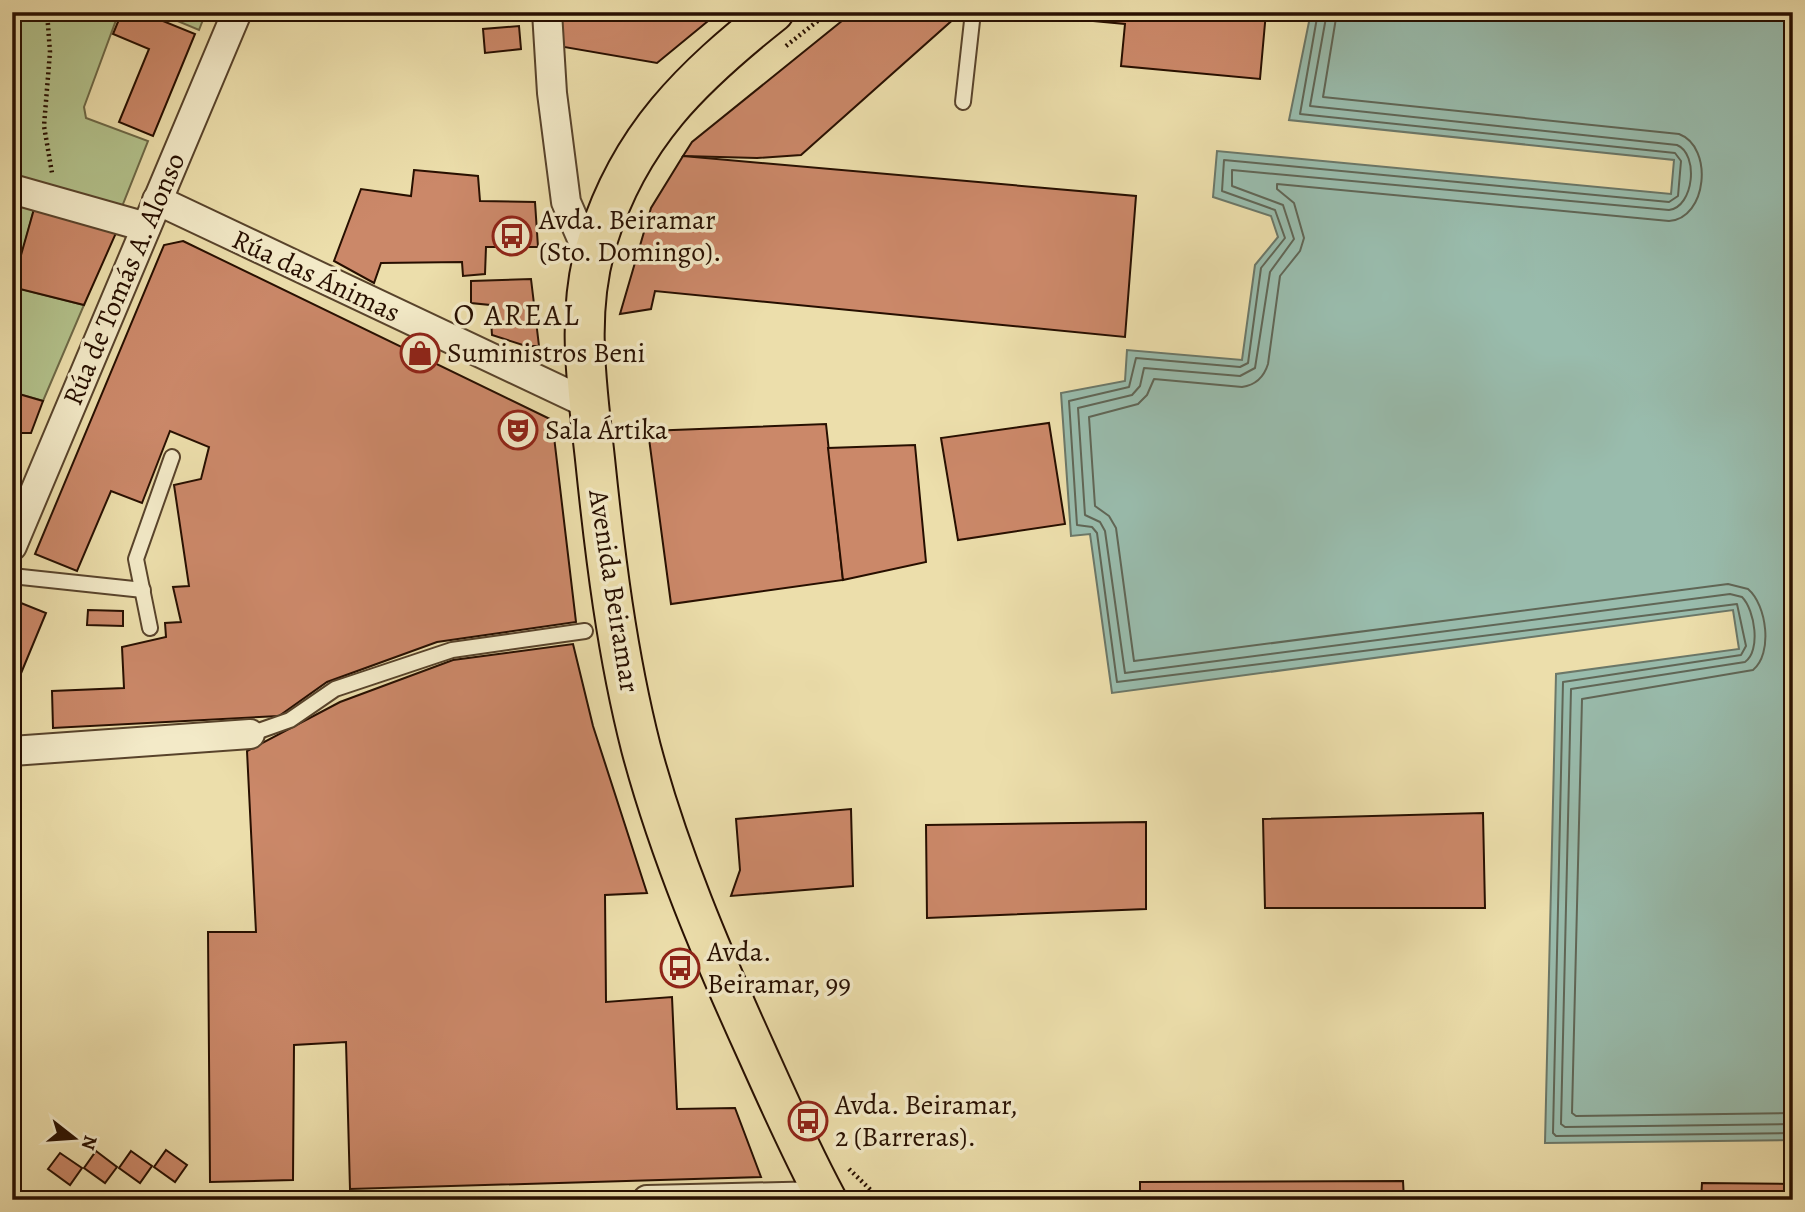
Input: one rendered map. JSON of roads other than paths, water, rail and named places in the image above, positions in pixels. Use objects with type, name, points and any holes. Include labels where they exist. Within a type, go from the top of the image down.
[{"type":"main road","name":"Avenida Beiramar","points":[[774,12],[704,70],[652,128],[618,187],[592,262],[584,328],[589,404],[609,578],[626,682],[642,750],[676,861],[709,945],[834,1189]]},
{"type":"street","name":"Rúa de Tomás A. Alonso","points":[[12,546],[21,499],[146,227],[237,12]]},
{"type":"street","points":[[547,12],[566,202],[592,262]]},
{"type":"street","points":[[12,189],[146,227]]},
{"type":"street","name":"Rúa das Ánimas","points":[[157,200],[589,404]]},
{"type":"street","points":[[12,751],[250,734]]},
{"type":"street","points":[[647,1200],[834,1189]]},
{"type":"lane","points":[[963,102],[973,12]]},
{"type":"lane","points":[[150,628],[136,559],[172,457]]},
{"type":"lane","points":[[12,576],[143,590]]},
{"type":"lane","points":[[250,734],[290,720],[335,689],[452,650],[585,631]]},
{"type":"water","points":[[1311,12],[1793,12],[1793,1140],[1545,1143],[1556,674],[1739,649],[1733,610],[1112,693],[1090,534],[1071,536],[1061,393],[1125,381],[1127,350],[1242,360],[1255,265],[1278,237],[1271,216],[1213,197],[1217,151],[1671,194],[1674,160],[1289,120]]},
{"type":"place","name":"Avda. Beiramar (Sto. Domingo).","points":[[512,236]]},
{"type":"place","name":"Suministros Beni","points":[[420,353]]},
{"type":"place","name":"Sala Ártika","points":[[518,430]]},
{"type":"place","name":"Avda. Beiramar, 99","points":[[680,968]]},
{"type":"place","name":"Avda. Beiramar, 2 (Barreras).","points":[[808,1121]]},
{"type":"district","name":"O AREAL","points":[[517,315]]}]
